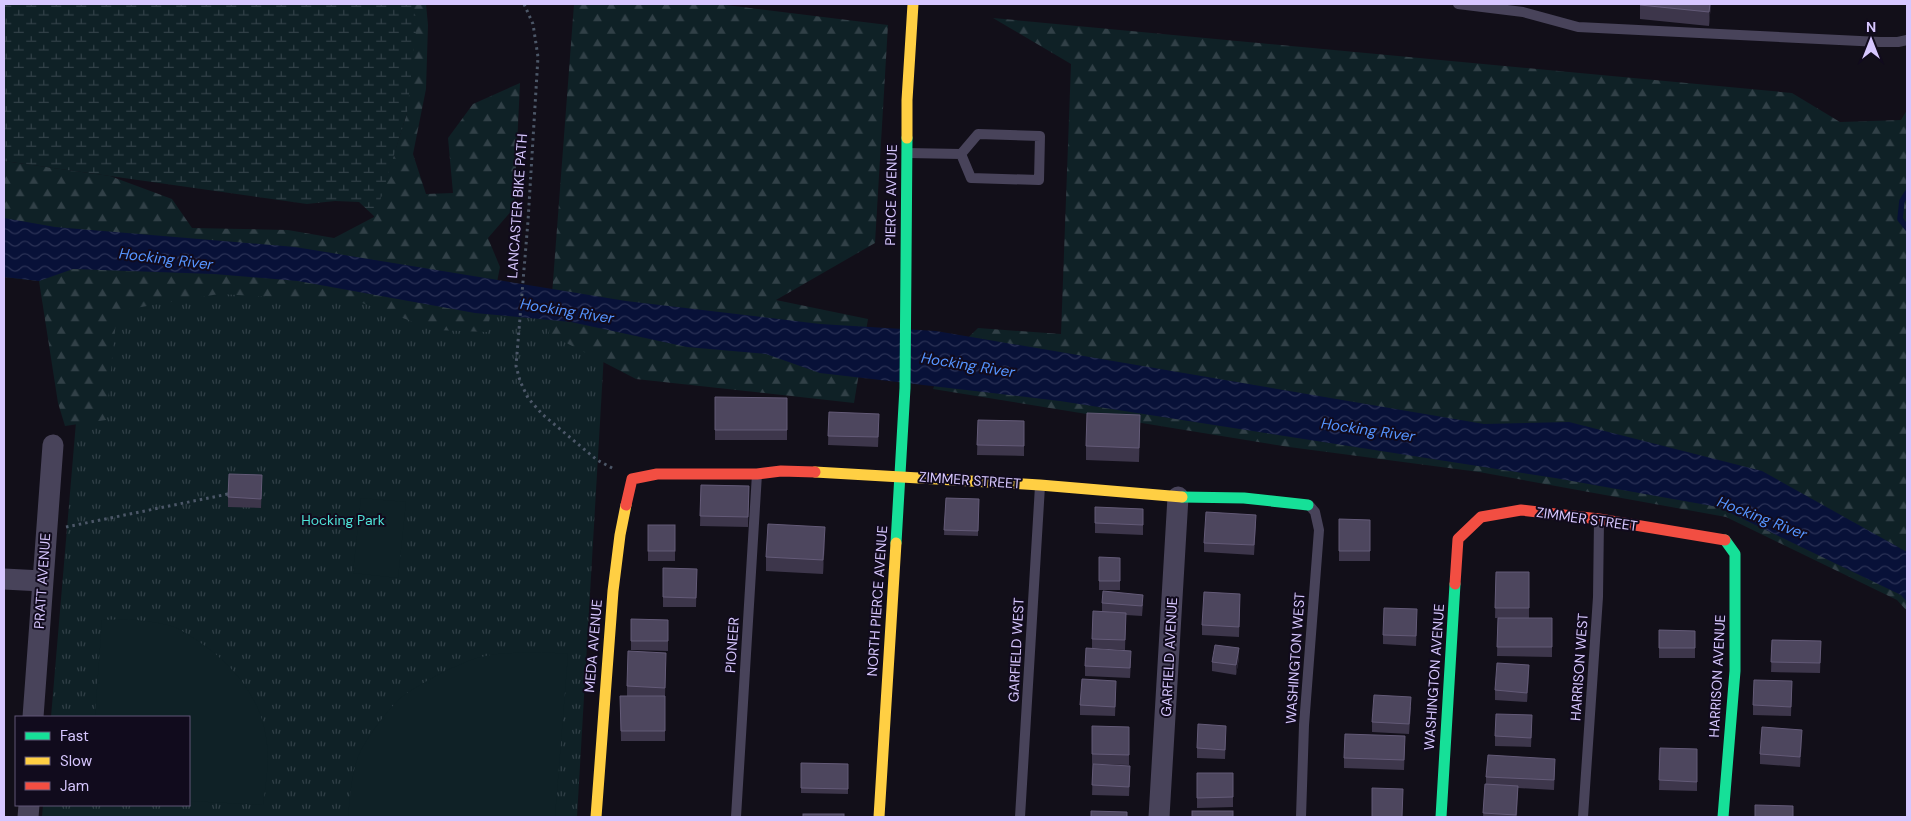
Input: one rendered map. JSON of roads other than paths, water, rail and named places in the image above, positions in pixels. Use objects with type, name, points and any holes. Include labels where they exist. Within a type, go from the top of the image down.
[{"type":"street","name":"PIERCE AVENUE","points":[[905,388],[907,100],[913,4]]},
{"type":"street","name":"NORTH PIERCE AVENUE","points":[[879,817],[905,388]]},
{"type":"street","name":"PRATT AVENUE","points":[[33,716],[53,445]]},
{"type":"street","name":"ZIMMER STREET","points":[[632,479],[657,474],[757,474],[781,472],[925,477],[1178,497],[1244,498],[1308,504]]},
{"type":"street","name":"MEDA AVENUE","points":[[596,817],[613,591],[620,535],[632,479]]},
{"type":"street","name":"GARFIELD AVENUE","points":[[1159,817],[1178,497]]},
{"type":"street","name":"ZIMMER STREET","points":[[1458,539],[1481,517],[1521,510],[1599,518],[1725,540]]},
{"type":"street","name":"WASHINGTON AVENUE","points":[[1441,817],[1458,539]]},
{"type":"street","name":"HARRISON AVENUE","points":[[1723,817],[1735,670],[1736,585],[1735,554],[1725,540]]},
{"type":"street","points":[[4,579],[42,581]]},
{"type":"lane","points":[[1458,4],[1522,12],[1578,27],[1880,42],[1907,40]]},
{"type":"lane","points":[[978,134],[1040,136],[1038,180],[971,178],[961,154],[978,134]]},
{"type":"lane","points":[[906,153],[961,154]]},
{"type":"lane","name":"PIONEER","points":[[736,817],[757,474]]},
{"type":"lane","name":"GARFIELD WEST","points":[[1020,817],[1040,485]]},
{"type":"lane","name":"WASHINGTON WEST","points":[[1301,817],[1304,725],[1319,530],[1315,512],[1308,504]]},
{"type":"lane","name":"HARRISON WEST","points":[[1583,817],[1598,597],[1599,518]]},
{"type":"water","name":"Hocking River","points":[[4,218],[55,227],[295,247],[626,301],[820,324],[936,331],[1484,424],[1569,422],[1762,471],[1907,552],[1907,602],[1901,595],[1718,507],[1555,478],[1060,401],[820,373],[766,354],[687,347],[571,322],[475,313],[298,281],[214,274],[73,269],[39,281],[4,277]]},
{"type":"waterway","points":[[1907,193],[1902,201],[1900,219],[1907,228]]},
{"type":"park label","name":"Hocking Park","points":[[343,520]]}]
